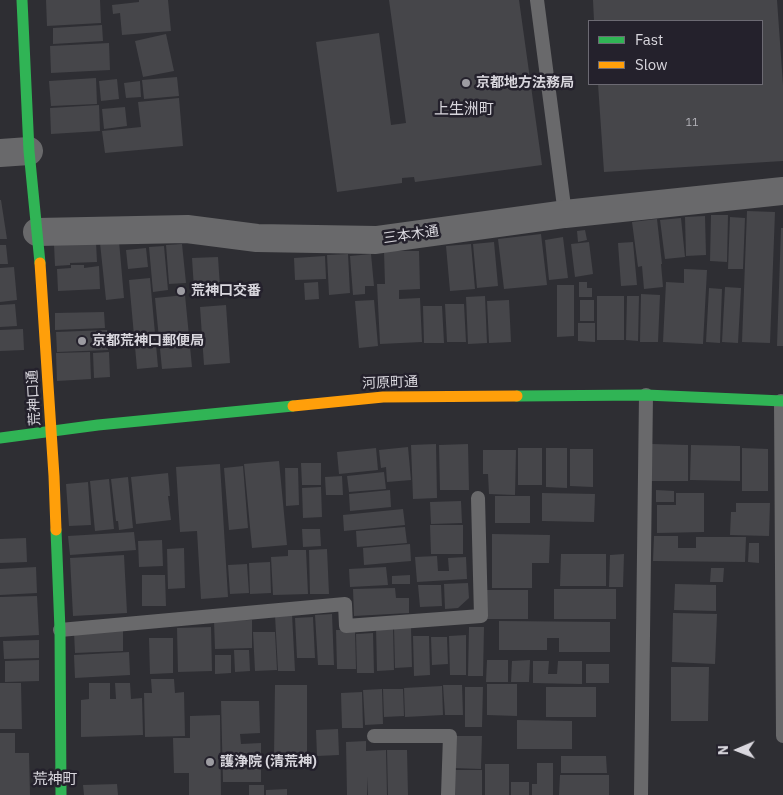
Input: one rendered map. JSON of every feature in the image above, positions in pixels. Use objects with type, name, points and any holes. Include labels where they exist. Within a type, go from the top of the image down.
[{"type":"street","name":"荒神口通","points":[[22,0],[29,151],[37,232],[54,476],[60,630],[61,795]]},
{"type":"street","points":[[0,152],[29,151]]},
{"type":"street","name":"三本木通","points":[[37,232],[186,229],[257,238],[376,240],[565,214],[783,191]]},
{"type":"street","name":"河原町通","points":[[0,438],[51,431],[382,397],[646,395],[782,401]]},
{"type":"lane","points":[[537,0],[565,214]]},
{"type":"lane","points":[[641,795],[646,395]]},
{"type":"lane","points":[[782,401],[783,736]]},
{"type":"lane","points":[[60,630],[345,604],[346,626],[481,616],[478,498]]},
{"type":"lane","points":[[374,736],[450,736],[448,795]]},
{"type":"building","points":[[46,0],[100,0],[101,23],[47,26]]},
{"type":"building","points":[[139,0],[168,0],[171,31],[122,35],[120,13],[113,14],[112,5],[139,2]]},
{"type":"building","name":"京都地方法務局","points":[[389,0],[519,0],[542,165],[415,182],[414,177],[402,178],[402,183],[337,192],[316,42],[379,33],[391,125],[406,123]]},
{"type":"building","points":[[593,0],[777,0],[783,85],[783,161],[604,172],[598,85],[763,85],[763,20],[594,20]]},
{"type":"building","points":[[102,25],[103,41],[53,44],[53,28]]},
{"type":"building","points":[[166,34],[174,71],[143,77],[135,41]]},
{"type":"building","points":[[109,43],[110,70],[51,73],[50,46]]},
{"type":"building","points":[[177,77],[179,96],[144,99],[142,80]]},
{"type":"building","points":[[96,78],[97,104],[51,106],[49,81]]},
{"type":"building","points":[[117,79],[119,99],[101,101],[99,81]]},
{"type":"building","points":[[140,81],[141,97],[126,98],[124,83]]},
{"type":"building","points":[[179,98],[183,146],[105,153],[102,131],[141,127],[138,102]]},
{"type":"building","points":[[99,105],[100,131],[51,134],[50,108]]},
{"type":"building","points":[[125,107],[127,126],[104,129],[102,109]]},
{"type":"building","points":[[1,200],[7,239],[0,239]]},
{"type":"building","points":[[747,211],[775,212],[770,343],[742,342]]},
{"type":"building","points":[[711,215],[728,215],[727,262],[710,261]]},
{"type":"building","points":[[705,216],[706,255],[686,256],[685,217]]},
{"type":"building","points":[[730,217],[745,218],[743,269],[728,269]]},
{"type":"building","points":[[681,218],[685,257],[665,259],[660,220]]},
{"type":"building","points":[[657,219],[663,287],[644,289],[642,266],[638,267],[632,222]]},
{"type":"building","points":[[781,228],[783,228],[783,346],[777,346]]},
{"type":"building","points":[[585,230],[587,240],[578,242],[577,231]]},
{"type":"building","points":[[541,234],[547,285],[504,289],[498,239]]},
{"type":"building","points":[[563,237],[568,278],[549,280],[545,240]]},
{"type":"building","points":[[119,241],[124,298],[106,300],[100,243]]},
{"type":"building","points":[[96,242],[97,262],[70,263],[70,265],[55,266],[54,244]]},
{"type":"building","points":[[494,242],[498,286],[477,288],[473,244]]},
{"type":"building","points":[[589,242],[593,274],[575,277],[571,244]]},
{"type":"building","points":[[633,242],[637,285],[621,286],[618,243]]},
{"type":"building","points":[[182,244],[186,283],[169,284],[166,245]]},
{"type":"building","points":[[471,244],[475,289],[450,291],[446,246]]},
{"type":"building","points":[[0,245],[6,245],[8,264],[0,264]]},
{"type":"building","points":[[164,246],[168,290],[153,292],[149,247]]},
{"type":"building","points":[[146,248],[148,267],[128,269],[126,250]]},
{"type":"building","points":[[384,251],[419,251],[420,289],[399,290],[399,299],[420,298],[422,342],[380,344],[377,284],[385,284]]},
{"type":"building","points":[[348,254],[350,293],[329,295],[327,255]]},
{"type":"building","points":[[371,254],[374,286],[365,286],[365,294],[353,295],[350,256]]},
{"type":"building","points":[[325,256],[326,279],[295,280],[294,258]]},
{"type":"building","points":[[218,257],[220,287],[194,289],[192,258]]},
{"type":"building","points":[[71,265],[84,265],[84,268],[99,266],[100,289],[58,291],[57,269],[71,268]]},
{"type":"building","points":[[14,267],[17,300],[0,302],[0,268]]},
{"type":"building","points":[[684,269],[707,270],[703,344],[663,342],[666,282],[684,283]]},
{"type":"building","points":[[150,278],[158,367],[137,369],[129,280]]},
{"type":"building","points":[[318,282],[319,299],[305,300],[304,283]]},
{"type":"building","points":[[579,282],[587,282],[587,288],[592,288],[592,297],[579,297]]},
{"type":"building","points":[[557,285],[574,285],[574,336],[557,337]]},
{"type":"building","points":[[725,287],[741,288],[738,343],[722,342]]},
{"type":"building","points":[[709,288],[722,289],[720,343],[706,342]]},
{"type":"building","points":[[641,294],[660,295],[658,342],[640,342]]},
{"type":"building","points":[[185,295],[192,367],[162,369],[155,298]]},
{"type":"building","points":[[485,296],[487,343],[468,344],[466,297]]},
{"type":"building","points":[[597,296],[624,296],[624,340],[597,340]]},
{"type":"building","points":[[627,296],[639,296],[638,341],[626,340]]},
{"type":"building","points":[[374,300],[378,346],[359,348],[355,301]]},
{"type":"building","points":[[509,300],[511,342],[489,343],[487,301]]},
{"type":"building","points":[[580,300],[594,300],[594,321],[580,321]]},
{"type":"building","points":[[15,304],[17,326],[0,327],[0,305]]},
{"type":"building","points":[[445,304],[464,304],[466,342],[447,342]]},
{"type":"building","points":[[226,305],[230,363],[204,365],[200,307]]},
{"type":"building","points":[[423,306],[442,306],[444,343],[424,343]]},
{"type":"building","points":[[104,312],[105,328],[55,330],[55,313]]},
{"type":"building","points":[[578,323],[595,323],[595,342],[578,341]]},
{"type":"building","points":[[23,329],[24,350],[0,351],[0,330]]},
{"type":"building","points":[[107,330],[108,350],[57,352],[56,332]]},
{"type":"building","points":[[90,352],[91,379],[57,381],[56,353]]},
{"type":"building","points":[[109,352],[110,377],[94,378],[93,353]]},
{"type":"building","points":[[436,444],[437,498],[413,499],[411,445]]},
{"type":"building","points":[[468,444],[469,490],[440,490],[439,445]]},
{"type":"building","points":[[652,444],[688,445],[688,481],[651,481]]},
{"type":"building","points":[[691,445],[740,446],[740,481],[690,480]]},
{"type":"building","points":[[408,447],[411,480],[387,482],[386,467],[381,468],[379,450]]},
{"type":"building","points":[[376,448],[378,470],[339,474],[337,452]]},
{"type":"building","points":[[518,448],[542,448],[542,485],[518,485]]},
{"type":"building","points":[[546,448],[567,448],[567,488],[546,487]]},
{"type":"building","points":[[742,448],[768,449],[768,491],[742,491]]},
{"type":"building","points":[[570,449],[593,449],[593,487],[570,486]]},
{"type":"building","points":[[483,450],[516,450],[515,495],[489,494],[488,474],[483,474]]},
{"type":"building","points":[[279,461],[287,545],[252,548],[244,464]]},
{"type":"building","points":[[301,463],[321,463],[321,485],[302,485]]},
{"type":"building","points":[[220,464],[228,597],[201,599],[197,531],[180,532],[176,467]]},
{"type":"building","points":[[243,466],[248,528],[229,530],[224,468]]},
{"type":"building","points":[[285,468],[298,468],[299,505],[286,506]]},
{"type":"building","points":[[384,472],[386,489],[349,492],[347,476]]},
{"type":"building","points":[[168,473],[171,520],[136,524],[131,477]]},
{"type":"building","points":[[342,476],[343,495],[326,495],[325,477]]},
{"type":"building","points":[[128,477],[133,528],[119,530],[118,521],[116,521],[111,479]]},
{"type":"building","points":[[109,479],[114,529],[95,531],[90,481]]},
{"type":"building","points":[[88,482],[91,525],[69,526],[66,484]]},
{"type":"building","points":[[321,487],[322,517],[303,518],[302,488]]},
{"type":"building","points":[[390,490],[391,507],[350,511],[349,494]]},
{"type":"building","points":[[656,490],[674,491],[674,502],[656,502]]},
{"type":"building","points":[[542,493],[595,494],[594,522],[542,521]]},
{"type":"building","points":[[676,493],[704,493],[704,532],[657,533],[657,505],[676,505]]},
{"type":"building","points":[[495,496],[530,496],[530,523],[495,523]]},
{"type":"building","points":[[461,501],[462,523],[431,524],[430,502]]},
{"type":"building","points":[[736,503],[770,503],[769,536],[730,535],[731,512],[736,512]]},
{"type":"building","points":[[403,509],[405,525],[344,531],[343,515]]},
{"type":"building","points":[[430,525],[463,525],[463,554],[431,554]]},
{"type":"building","points":[[405,527],[407,543],[357,547],[356,531]]},
{"type":"building","points":[[302,529],[320,529],[321,546],[303,547]]},
{"type":"building","points":[[134,532],[136,550],[70,555],[68,536]]},
{"type":"building","points":[[492,534],[550,535],[549,563],[532,563],[532,588],[492,588]]},
{"type":"building","points":[[654,536],[678,536],[678,548],[696,548],[696,537],[746,537],[745,562],[653,561]]},
{"type":"building","points":[[26,538],[27,562],[0,563],[0,539]]},
{"type":"building","points":[[162,540],[163,566],[139,567],[138,541]]},
{"type":"building","points":[[749,543],[759,543],[759,563],[748,562]]},
{"type":"building","points":[[410,544],[411,561],[364,565],[363,548]]},
{"type":"building","points":[[184,548],[185,588],[168,589],[167,549]]},
{"type":"building","points":[[327,549],[329,594],[310,594],[309,550]]},
{"type":"building","points":[[288,550],[306,550],[308,594],[273,595],[271,557],[288,556]]},
{"type":"building","points":[[561,554],[606,554],[606,586],[560,586]]},
{"type":"building","points":[[624,554],[623,587],[609,587],[610,555]]},
{"type":"building","points":[[124,555],[127,613],[73,616],[70,558]]},
{"type":"building","points":[[437,556],[438,571],[449,571],[448,558],[466,557],[467,579],[417,582],[415,557]]},
{"type":"building","points":[[270,562],[271,593],[250,594],[249,563]]},
{"type":"building","points":[[247,564],[249,593],[230,594],[228,565]]},
{"type":"building","points":[[36,567],[37,593],[0,595],[0,569]]},
{"type":"building","points":[[386,567],[388,585],[350,587],[349,569]]},
{"type":"building","points":[[711,568],[724,568],[723,582],[710,582]]},
{"type":"building","points":[[142,575],[165,575],[166,606],[142,606]]},
{"type":"building","points":[[410,575],[410,584],[392,584],[392,576]]},
{"type":"building","points":[[468,583],[469,598],[458,608],[445,609],[444,584]]},
{"type":"building","points":[[675,584],[716,585],[716,611],[674,610]]},
{"type":"building","points":[[418,585],[441,585],[442,606],[420,607]]},
{"type":"building","points":[[395,588],[396,598],[409,598],[409,613],[354,616],[353,589]]},
{"type":"building","points":[[554,589],[616,589],[616,619],[554,619]]},
{"type":"building","points":[[485,590],[528,590],[528,619],[485,619]]},
{"type":"building","points":[[37,596],[39,635],[0,637],[0,597]]},
{"type":"building","points":[[673,613],[717,614],[715,664],[672,662]]},
{"type":"building","points":[[292,614],[295,671],[278,671],[275,615]]},
{"type":"building","points":[[332,614],[334,665],[318,665],[315,615]]},
{"type":"building","points":[[313,617],[315,658],[297,658],[295,618]]},
{"type":"building","points":[[252,620],[252,648],[215,649],[214,621]]},
{"type":"building","points":[[499,621],[610,622],[610,652],[559,652],[559,638],[547,638],[547,650],[499,650]]},
{"type":"building","points":[[393,626],[394,670],[377,671],[376,627]]},
{"type":"building","points":[[211,627],[212,671],[178,672],[177,628]]},
{"type":"building","points":[[394,627],[411,627],[412,667],[395,668]]},
{"type":"building","points":[[469,627],[484,627],[483,676],[468,676]]},
{"type":"building","points":[[123,630],[123,651],[75,653],[74,632]]},
{"type":"building","points":[[336,630],[355,630],[356,669],[337,669]]},
{"type":"building","points":[[253,632],[275,632],[277,670],[255,671]]},
{"type":"building","points":[[373,633],[374,673],[357,673],[356,634]]},
{"type":"building","points":[[466,635],[466,675],[450,675],[449,636]]},
{"type":"building","points":[[413,636],[429,636],[430,675],[414,676]]},
{"type":"building","points":[[431,637],[447,637],[448,664],[432,665]]},
{"type":"building","points":[[149,638],[173,638],[173,673],[150,674]]},
{"type":"building","points":[[39,640],[39,658],[4,659],[3,641]]},
{"type":"building","points":[[234,650],[249,650],[250,671],[235,672]]},
{"type":"building","points":[[129,652],[130,675],[75,678],[74,655]]},
{"type":"building","points":[[215,655],[231,655],[231,673],[215,674]]},
{"type":"building","points":[[39,660],[39,681],[5,682],[5,661]]},
{"type":"building","points":[[487,660],[508,660],[508,682],[486,682]]},
{"type":"building","points":[[530,660],[529,682],[511,682],[512,661]]},
{"type":"building","points":[[533,661],[549,661],[548,674],[557,674],[558,661],[582,661],[582,684],[533,683]]},
{"type":"building","points":[[586,664],[609,664],[609,683],[586,683]]},
{"type":"building","points":[[671,667],[709,667],[708,721],[671,721]]},
{"type":"building","points":[[151,679],[174,679],[175,693],[184,692],[185,736],[145,737],[144,693],[152,693]]},
{"type":"building","points":[[0,683],[21,683],[22,729],[0,729]]},
{"type":"building","points":[[89,683],[110,683],[110,699],[116,699],[115,683],[130,683],[131,699],[142,698],[143,735],[81,737],[81,700],[89,699]]},
{"type":"building","points":[[487,684],[517,684],[517,716],[487,715]]},
{"type":"building","points":[[275,685],[307,685],[307,757],[274,757]]},
{"type":"building","points":[[443,685],[462,685],[463,715],[445,715]]},
{"type":"building","points":[[442,686],[443,715],[405,717],[404,688]]},
{"type":"building","points":[[465,687],[483,687],[482,727],[465,727]]},
{"type":"building","points":[[546,687],[596,687],[596,717],[546,717]]},
{"type":"building","points":[[382,689],[383,724],[365,725],[363,690]]},
{"type":"building","points":[[383,689],[403,689],[404,716],[384,717]]},
{"type":"building","points":[[362,692],[363,728],[342,728],[341,693]]},
{"type":"building","points":[[221,701],[259,701],[260,733],[240,734],[241,744],[261,743],[261,782],[223,782]]},
{"type":"building","points":[[220,715],[221,795],[189,795],[189,773],[174,773],[173,738],[190,738],[190,716]]},
{"type":"building","points":[[517,720],[572,721],[572,749],[517,749]]},
{"type":"building","points":[[338,729],[339,755],[317,756],[316,730]]},
{"type":"building","points":[[0,733],[15,733],[15,753],[29,753],[30,795],[0,795]]},
{"type":"building","points":[[454,736],[482,736],[481,769],[453,768]]},
{"type":"building","points":[[366,741],[366,751],[386,750],[387,795],[368,795],[367,777],[367,795],[347,795],[346,742]]},
{"type":"building","points":[[387,750],[407,750],[408,795],[388,795]]},
{"type":"building","points":[[561,756],[606,756],[607,773],[561,773]]},
{"type":"building","points":[[537,763],[553,763],[553,795],[532,795],[532,784],[537,784]]},
{"type":"building","points":[[485,764],[509,764],[509,795],[485,795]]},
{"type":"building","points":[[454,770],[482,770],[482,795],[454,795]]},
{"type":"building","points":[[560,775],[609,775],[609,795],[559,795]]},
{"type":"building","points":[[511,782],[529,782],[529,795],[511,795]]},
{"type":"building","points":[[117,784],[118,795],[84,795],[83,785]]},
{"type":"building","points":[[249,785],[264,785],[264,795],[249,795]]},
{"type":"building","points":[[287,789],[287,795],[266,795],[266,790]]},
{"type":"traffic: fast","points":[[22,0],[29,151],[40,263]]},
{"type":"traffic: fast","points":[[517,396],[646,395],[783,401]]},
{"type":"traffic: fast","points":[[0,438],[98,425],[293,406]]},
{"type":"traffic: fast","points":[[56,530],[60,630],[61,795]]},
{"type":"traffic: slow","points":[[40,263],[56,530]]},
{"type":"traffic: slow","points":[[293,406],[383,397],[517,396]]},
{"type":"place","name":"京都地方法務局","points":[[466,83]]},
{"type":"place","name":"荒神口交番","points":[[181,291]]},
{"type":"place","name":"京都荒神口郵便局","points":[[82,341]]},
{"type":"place","name":"護浄院 (清荒神)","points":[[210,762]]},
{"type":"district","name":"上生洲町","points":[[464,110]]},
{"type":"district","name":"荒神町","points":[[55,780]]}]
